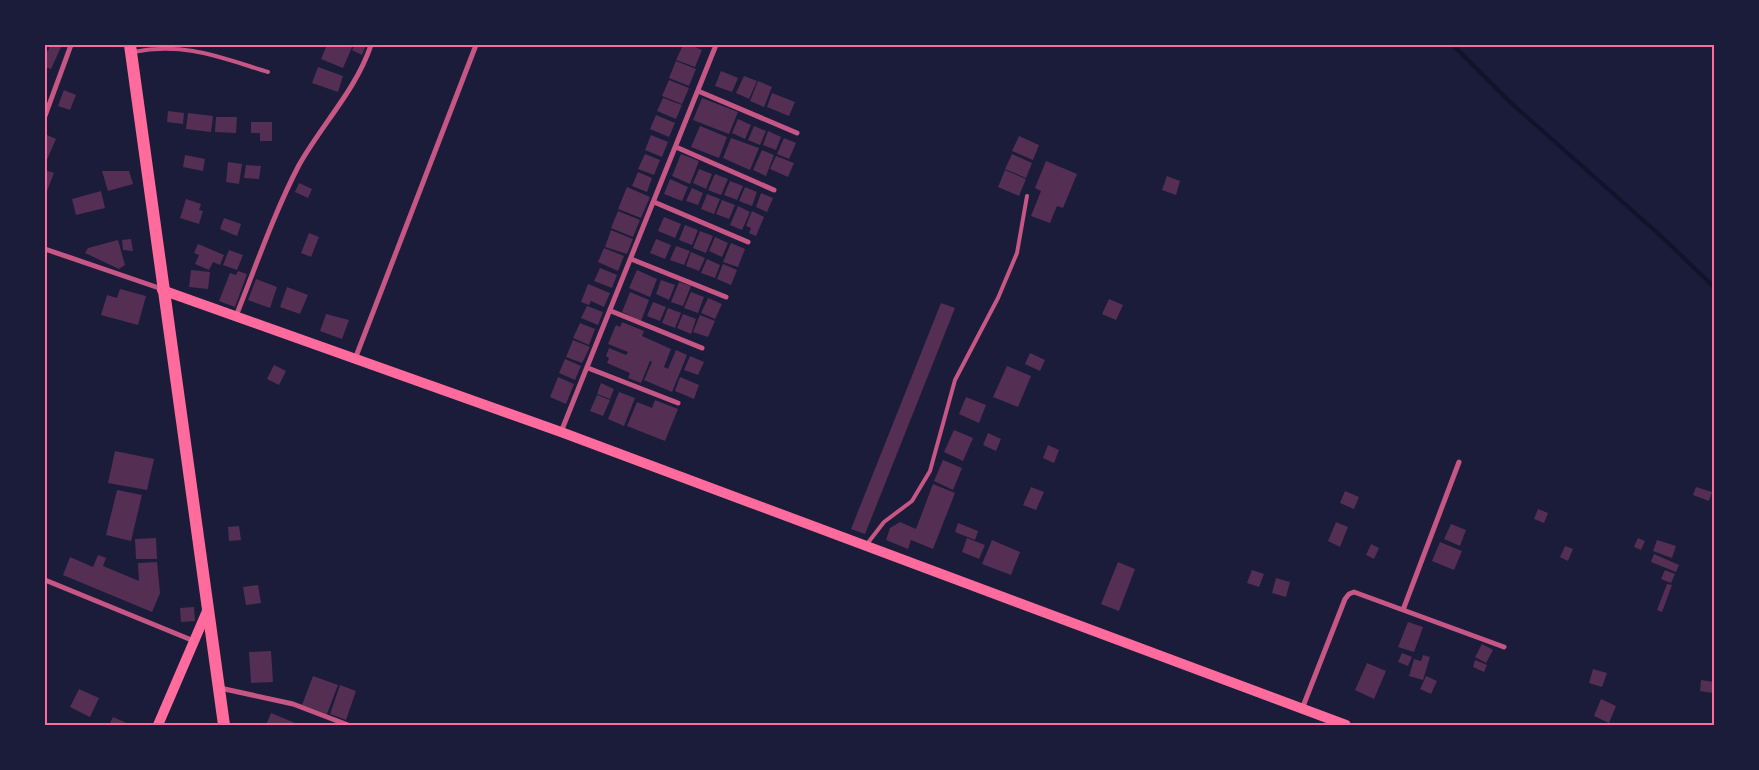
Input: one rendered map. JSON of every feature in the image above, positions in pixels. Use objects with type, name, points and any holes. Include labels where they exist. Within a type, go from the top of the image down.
[{"type":"main road","points":[[130,49],[224,725]]},
{"type":"main road","points":[[162,290],[561,432],[1346,725]]},
{"type":"main road","points":[[158,725],[207,611]]},
{"type":"street","points":[[45,116],[71,45]]},
{"type":"street","points":[[236,317],[300,164],[358,76],[371,45]]},
{"type":"street","points":[[355,359],[476,45]]},
{"type":"street","points":[[561,432],[716,45]]},
{"type":"street","points":[[698,91],[798,132]]},
{"type":"street","points":[[676,147],[774,190]]},
{"type":"street","points":[[654,202],[748,242]]},
{"type":"street","points":[[45,249],[162,290]]},
{"type":"street","points":[[631,259],[726,297]]},
{"type":"street","points":[[611,311],[702,348]]},
{"type":"street","points":[[588,368],[678,403]]},
{"type":"street","points":[[1404,610],[1460,462]]},
{"type":"street","points":[[45,580],[194,641]]},
{"type":"street","points":[[1302,708],[1349,594],[1354,592],[1504,647]]},
{"type":"street","points":[[220,688],[293,704],[348,725]]},
{"type":"lane","points":[[130,49],[184,48],[268,72]]},
{"type":"lane","points":[[866,546],[884,522],[912,502],[925,483],[938,447],[955,380],[998,298],[1017,253],[1027,196]]},
{"type":"building","points":[[50,45],[62,45],[51,69],[45,67],[45,50],[48,51]]},
{"type":"building","points":[[327,45],[353,45],[343,68],[321,59]]},
{"type":"building","points":[[355,45],[366,45],[362,55],[352,50]]},
{"type":"building","points":[[683,45],[690,45],[702,50],[695,67],[676,60]]},
{"type":"building","points":[[676,61],[696,69],[689,86],[669,78]]},
{"type":"building","points":[[318,67],[343,76],[338,92],[312,83]]},
{"type":"building","points":[[721,71],[738,78],[732,92],[715,86]]},
{"type":"building","points":[[744,76],[757,81],[749,99],[736,93]]},
{"type":"building","points":[[669,80],[689,88],[682,104],[662,96]]},
{"type":"building","points":[[758,81],[772,87],[764,107],[750,101]]},
{"type":"building","points":[[64,90],[76,95],[70,110],[58,106]]},
{"type":"building","points":[[772,93],[795,102],[789,116],[767,107]]},
{"type":"building","points":[[663,98],[682,105],[676,119],[657,111]]},
{"type":"building","points":[[702,98],[738,112],[729,134],[693,120]]},
{"type":"building","points":[[168,111],[184,113],[183,124],[167,122]]},
{"type":"building","points":[[188,113],[213,116],[211,132],[186,129]]},
{"type":"building","points":[[656,115],[675,123],[669,137],[650,129]]},
{"type":"building","points":[[216,117],[237,117],[236,133],[215,132]]},
{"type":"building","points":[[738,119],[751,125],[745,139],[732,133]]},
{"type":"building","points":[[251,122],[272,122],[272,141],[260,141],[260,133],[251,133]]},
{"type":"building","points":[[700,126],[727,137],[719,158],[691,147]]},
{"type":"building","points":[[754,126],[766,131],[760,145],[748,140]]},
{"type":"building","points":[[768,131],[781,137],[776,150],[763,145]]},
{"type":"building","points":[[45,134],[56,139],[45,164]]},
{"type":"building","points":[[651,135],[668,142],[662,157],[645,150]]},
{"type":"building","points":[[1019,136],[1039,145],[1033,160],[1012,151]]},
{"type":"building","points":[[731,138],[759,148],[750,170],[723,158]]},
{"type":"building","points":[[784,138],[796,143],[789,159],[777,154]]},
{"type":"building","points":[[762,150],[774,155],[766,176],[753,170]]},
{"type":"building","points":[[645,154],[660,160],[654,175],[638,169]]},
{"type":"building","points":[[681,154],[699,161],[690,184],[672,176]]},
{"type":"building","points":[[1012,154],[1032,163],[1026,178],[1005,169]]},
{"type":"building","points":[[185,155],[205,159],[203,171],[183,167]]},
{"type":"building","points":[[776,156],[794,163],[788,177],[770,169]]},
{"type":"building","points":[[1046,161],[1077,174],[1063,208],[1057,206],[1050,223],[1031,216],[1041,191],[1035,188]]},
{"type":"building","points":[[228,162],[242,164],[239,184],[226,182]]},
{"type":"building","points":[[246,165],[261,166],[259,179],[244,178]]},
{"type":"building","points":[[699,169],[712,174],[706,189],[693,183]]},
{"type":"building","points":[[45,170],[54,173],[45,196]]},
{"type":"building","points":[[1005,170],[1026,179],[1019,196],[998,187]]},
{"type":"building","points":[[102,171],[129,171],[133,184],[108,191]]},
{"type":"building","points":[[638,172],[652,178],[647,192],[632,186]]},
{"type":"building","points":[[715,174],[728,179],[721,195],[708,190]]},
{"type":"building","points":[[1167,176],[1180,181],[1176,195],[1162,190]]},
{"type":"building","points":[[670,179],[688,187],[682,201],[664,194]]},
{"type":"building","points":[[730,181],[743,186],[737,200],[724,195]]},
{"type":"building","points":[[299,183],[312,189],[308,198],[295,192]]},
{"type":"building","points":[[627,187],[650,197],[641,218],[618,209]]},
{"type":"building","points":[[745,187],[757,192],[752,206],[739,201]]},
{"type":"building","points":[[692,188],[703,193],[698,205],[686,201]]},
{"type":"building","points":[[101,191],[105,208],[76,215],[72,199]]},
{"type":"building","points":[[761,193],[773,198],[767,212],[756,207]]},
{"type":"building","points":[[707,194],[720,199],[714,214],[701,209]]},
{"type":"building","points":[[186,199],[201,204],[199,210],[203,211],[199,224],[180,218]]},
{"type":"building","points":[[722,200],[735,205],[729,219],[716,214]]},
{"type":"building","points":[[738,206],[750,212],[742,230],[730,225]]},
{"type":"building","points":[[618,211],[640,220],[633,237],[611,228]]},
{"type":"building","points":[[752,211],[764,217],[756,236],[749,233],[751,228],[746,226]]},
{"type":"building","points":[[664,217],[681,224],[675,238],[658,231]]},
{"type":"building","points":[[224,218],[241,224],[237,236],[220,229]]},
{"type":"building","points":[[685,225],[698,230],[692,245],[679,240]]},
{"type":"building","points":[[611,230],[633,239],[627,254],[605,247]]},
{"type":"building","points":[[700,231],[713,236],[706,253],[693,248]]},
{"type":"building","points":[[309,233],[319,237],[311,257],[301,253]]},
{"type":"building","points":[[715,237],[728,243],[722,257],[709,251]]},
{"type":"building","points":[[131,239],[133,251],[123,250],[122,240]]},
{"type":"building","points":[[656,239],[671,245],[665,259],[650,253]]},
{"type":"building","points":[[118,240],[125,265],[119,269],[85,253],[88,248]]},
{"type":"building","points":[[731,243],[745,249],[738,267],[723,262]]},
{"type":"building","points":[[198,244],[224,255],[220,265],[213,262],[209,270],[195,264],[199,255],[194,253]]},
{"type":"building","points":[[676,246],[690,251],[684,265],[670,260]]},
{"type":"building","points":[[604,248],[624,256],[618,271],[598,262]]},
{"type":"building","points":[[229,250],[243,255],[237,270],[223,265]]},
{"type":"building","points":[[691,252],[705,258],[699,271],[686,266]]},
{"type":"building","points":[[707,259],[720,265],[715,278],[701,273]]},
{"type":"building","points":[[723,264],[737,270],[731,285],[717,279]]},
{"type":"building","points":[[600,268],[617,275],[612,288],[594,281]]},
{"type":"building","points":[[191,270],[210,272],[208,289],[189,287]]},
{"type":"building","points":[[637,270],[657,279],[650,297],[629,288]]},
{"type":"building","points":[[238,271],[247,274],[235,307],[219,301],[230,273],[236,275]]},
{"type":"building","points":[[256,279],[277,287],[270,308],[248,300]]},
{"type":"building","points":[[661,280],[675,285],[669,300],[656,294]]},
{"type":"building","points":[[679,282],[691,286],[683,306],[671,302]]},
{"type":"building","points":[[588,284],[610,293],[604,307],[591,301],[589,305],[581,302]]},
{"type":"building","points":[[287,287],[308,295],[300,314],[280,307]]},
{"type":"building","points":[[120,289],[146,296],[138,325],[101,315],[107,295],[117,298]]},
{"type":"building","points":[[630,292],[649,300],[641,321],[622,312]]},
{"type":"building","points":[[691,292],[704,297],[698,313],[684,308]]},
{"type":"building","points":[[708,298],[722,304],[715,319],[701,313]]},
{"type":"building","points":[[1109,299],[1123,305],[1116,320],[1102,314]]},
{"type":"building","points":[[653,302],[666,307],[660,321],[647,316]]},
{"type":"building","points":[[941,303],[955,308],[865,534],[851,529]]},
{"type":"building","points":[[587,306],[603,312],[598,325],[581,318]]},
{"type":"building","points":[[668,308],[681,313],[675,328],[662,323]]},
{"type":"building","points":[[326,314],[349,320],[342,339],[320,331]]},
{"type":"building","points":[[683,314],[696,319],[691,334],[677,328]]},
{"type":"building","points":[[700,315],[715,321],[708,337],[693,332]]},
{"type":"building","points":[[622,322],[644,331],[642,336],[671,349],[664,367],[668,369],[676,350],[687,355],[672,392],[644,380],[652,362],[650,361],[641,383],[628,378],[630,373],[607,363],[609,358],[606,356],[609,348],[626,355],[628,352],[608,344],[616,325],[620,327]]},
{"type":"building","points":[[580,323],[595,329],[589,345],[573,338]]},
{"type":"building","points":[[573,340],[590,347],[582,363],[566,357]]},
{"type":"building","points":[[1030,353],[1045,360],[1040,371],[1025,364]]},
{"type":"building","points":[[690,356],[704,362],[698,375],[684,370]]},
{"type":"building","points":[[565,359],[581,366],[575,380],[559,373]]},
{"type":"building","points":[[274,365],[286,371],[279,385],[267,379]]},
{"type":"building","points":[[1007,366],[1031,376],[1018,407],[993,397]]},
{"type":"building","points":[[558,377],[574,384],[566,404],[550,397]]},
{"type":"building","points":[[680,377],[699,385],[694,399],[675,391]]},
{"type":"building","points":[[601,383],[614,389],[610,399],[597,394]]},
{"type":"building","points":[[619,392],[635,398],[624,426],[608,419]]},
{"type":"building","points":[[597,395],[610,400],[603,416],[590,411]]},
{"type":"building","points":[[966,397],[986,405],[979,423],[959,414]]},
{"type":"building","points":[[655,400],[678,409],[665,441],[627,426],[637,402],[652,408]]},
{"type":"building","points":[[954,430],[973,438],[963,461],[944,452]]},
{"type":"building","points":[[988,433],[1001,439],[996,451],[983,445]]},
{"type":"building","points":[[1048,445],[1059,450],[1054,463],[1043,458]]},
{"type":"building","points":[[115,451],[154,459],[147,490],[108,483]]},
{"type":"building","points":[[943,460],[962,468],[953,490],[934,481]]},
{"type":"building","points":[[933,484],[955,493],[933,549],[911,540],[908,549],[886,540],[890,528],[900,522],[916,529]]},
{"type":"building","points":[[1031,487],[1044,492],[1036,510],[1023,505]]},
{"type":"building","points":[[1696,487],[1712,492],[1709,501],[1693,495]]},
{"type":"building","points":[[117,490],[142,495],[131,541],[106,535]]},
{"type":"building","points":[[1345,491],[1359,497],[1354,509],[1340,503]]},
{"type":"building","points":[[1538,509],[1548,513],[1544,523],[1534,519]]},
{"type":"building","points":[[1336,522],[1348,527],[1340,547],[1328,541]]},
{"type":"building","points":[[958,523],[978,531],[975,540],[955,532]]},
{"type":"building","points":[[1451,524],[1466,530],[1460,546],[1444,539]]},
{"type":"building","points":[[239,526],[241,540],[229,541],[228,527]]},
{"type":"building","points":[[156,538],[157,559],[136,559],[135,539]]},
{"type":"building","points":[[967,538],[985,545],[979,559],[962,552]]},
{"type":"building","points":[[1638,538],[1645,541],[1641,550],[1634,547]]},
{"type":"building","points":[[992,540],[1020,552],[1011,575],[982,564]]},
{"type":"building","points":[[1657,540],[1676,546],[1672,558],[1653,551]]},
{"type":"building","points":[[1440,542],[1462,551],[1454,570],[1432,561]]},
{"type":"building","points":[[1371,544],[1379,548],[1374,559],[1366,555]]},
{"type":"building","points":[[1565,546],[1573,549],[1568,561],[1560,557]]},
{"type":"building","points":[[1654,554],[1679,565],[1676,572],[1651,562]]},
{"type":"building","points":[[98,555],[106,558],[103,566],[139,581],[138,563],[157,562],[160,593],[152,612],[63,575],[70,557],[93,567]]},
{"type":"building","points":[[1118,562],[1135,569],[1119,611],[1101,604]]},
{"type":"building","points":[[1252,570],[1264,574],[1259,587],[1247,583]]},
{"type":"building","points":[[1665,570],[1675,574],[1671,583],[1661,579]]},
{"type":"building","points":[[1276,578],[1290,582],[1286,597],[1272,593]]},
{"type":"building","points":[[1667,584],[1672,585],[1662,612],[1657,610]]},
{"type":"building","points":[[258,585],[261,603],[246,605],[243,587]]},
{"type":"building","points":[[194,607],[195,621],[181,622],[180,608]]},
{"type":"building","points":[[1408,622],[1423,627],[1414,652],[1398,647]]},
{"type":"building","points":[[1482,644],[1493,650],[1486,663],[1475,657]]},
{"type":"building","points":[[271,651],[273,682],[251,683],[249,652]]},
{"type":"building","points":[[1402,653],[1412,657],[1408,666],[1398,662]]},
{"type":"building","points":[[1423,655],[1430,657],[1423,680],[1409,676],[1414,659],[1421,661]]},
{"type":"building","points":[[1475,660],[1487,665],[1484,672],[1473,667]]},
{"type":"building","points":[[1367,663],[1386,671],[1374,699],[1355,690]]},
{"type":"building","points":[[1593,669],[1607,673],[1602,687],[1589,683]]},
{"type":"building","points":[[313,676],[338,685],[327,714],[302,705]]},
{"type":"building","points":[[1426,676],[1437,681],[1431,694],[1420,689]]},
{"type":"building","points":[[1701,680],[1714,682],[1713,693],[1700,691]]},
{"type":"building","points":[[340,685],[356,691],[346,720],[330,714]]},
{"type":"building","points":[[79,689],[99,698],[90,717],[70,707]]},
{"type":"building","points":[[1601,699],[1616,706],[1609,723],[1594,716]]},
{"type":"building","points":[[271,713],[300,725],[266,725]]},
{"type":"building","points":[[113,717],[131,725],[109,725]]},
{"type":"waterway","points":[[1453,45],[1510,102],[1662,237],[1714,287]]}]
